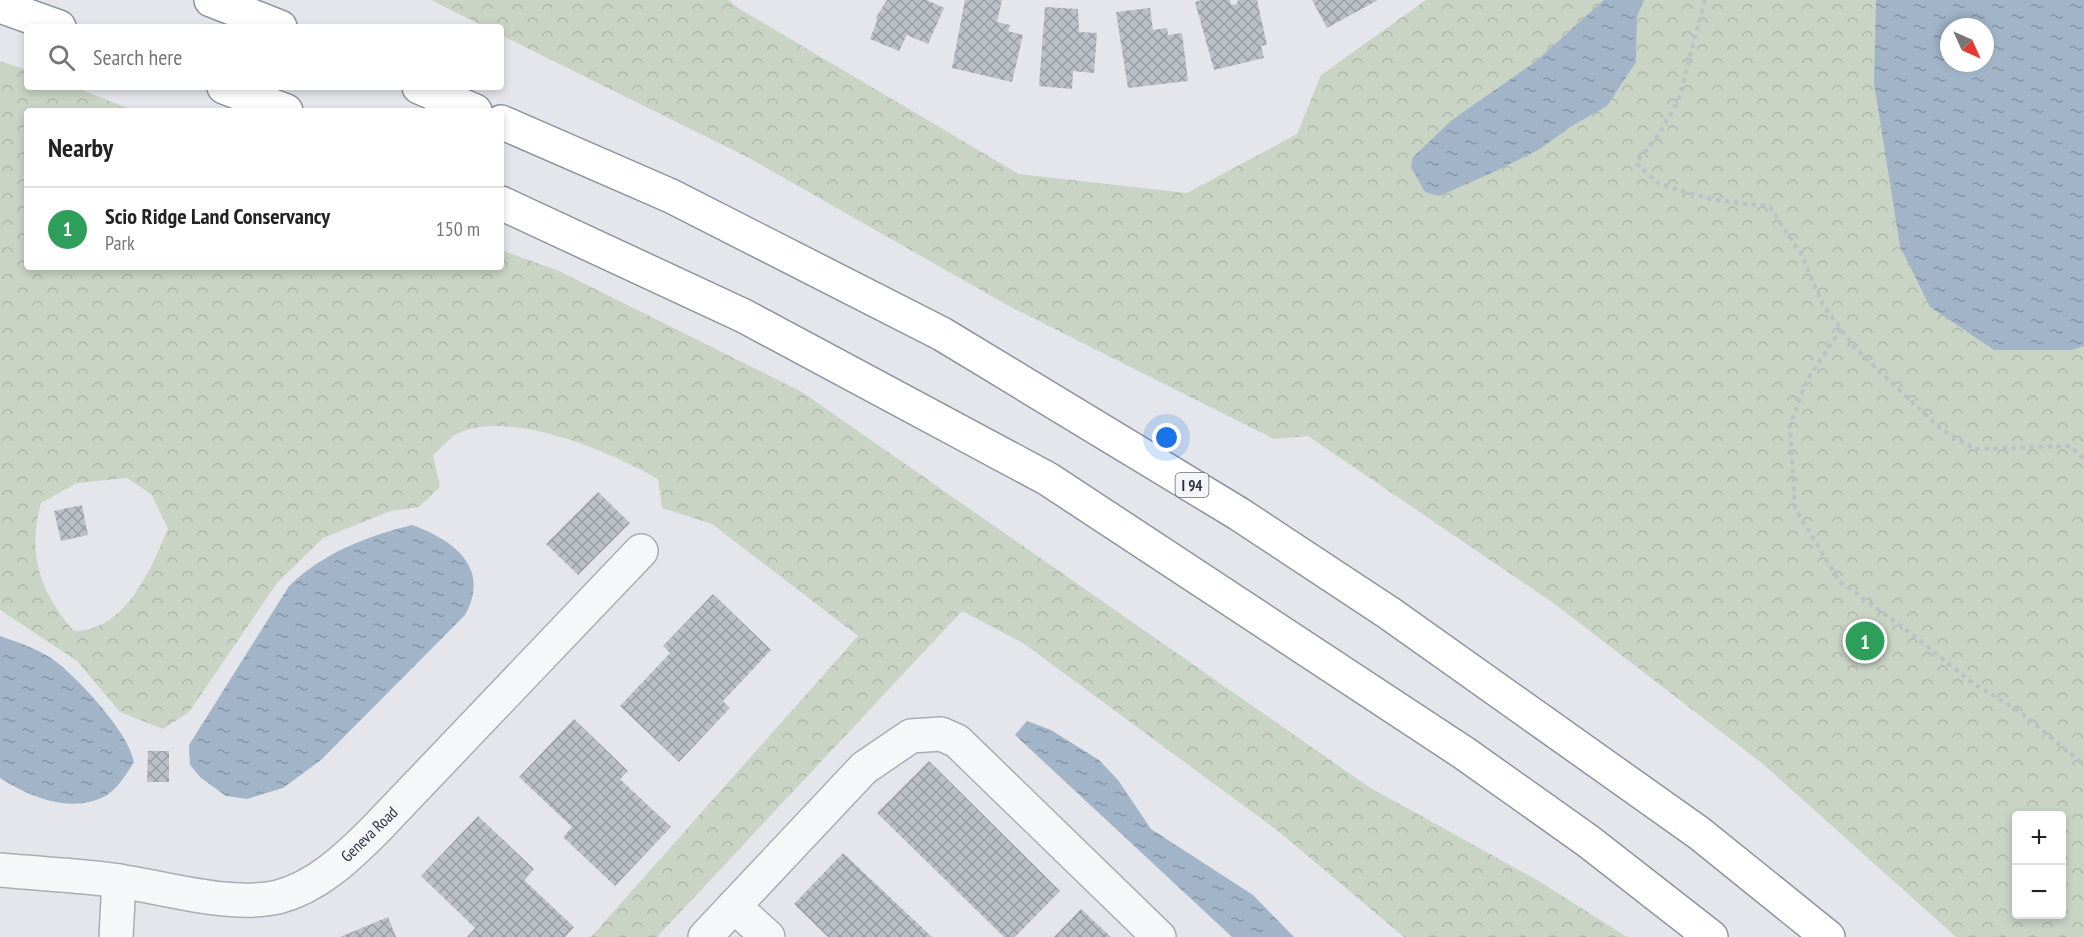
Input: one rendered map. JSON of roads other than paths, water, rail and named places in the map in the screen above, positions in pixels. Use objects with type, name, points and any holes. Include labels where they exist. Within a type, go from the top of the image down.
[{"type":"highway","points":[[212,0],[272,24]]},
{"type":"highway","points":[[0,6],[50,24]]},
{"type":"highway","points":[[232,90],[278,108]]},
{"type":"highway","points":[[426,90],[468,108]]},
{"type":"highway","name":"I 94","points":[[504,123],[671,196],[942,334],[1239,514],[1389,613],[1699,832],[1828,937]]},
{"type":"highway","points":[[504,203],[744,316],[1048,479],[1464,753],[1588,841],[1711,937]]},
{"type":"street","name":"Geneva Road","points":[[0,870],[119,881],[162,890],[229,899],[278,897],[313,882],[348,857],[375,830],[641,551]]},
{"type":"street","points":[[705,937],[864,768],[911,736],[941,734],[957,741],[1159,937]]},
{"type":"street","points":[[116,937],[119,881]]},
{"type":"street","points":[[734,906],[768,937]]},
{"type":"water","points":[[1604,0],[1644,0],[1637,17],[1636,62],[1607,106],[1570,127],[1540,149],[1496,171],[1439,196],[1425,192],[1411,167],[1413,157],[1452,120],[1535,62]]},
{"type":"water","points":[[1876,0],[2084,0],[2084,346],[2072,350],[1994,350],[1930,307],[1900,246],[1874,83]]},
{"type":"water","points":[[412,525],[442,539],[464,558],[471,570],[474,583],[472,598],[465,615],[321,760],[283,788],[247,799],[226,796],[201,778],[190,765],[189,745],[289,586],[316,564],[346,547]]},
{"type":"water","points":[[0,636],[38,651],[59,664],[92,696],[114,723],[130,750],[134,762],[119,784],[107,795],[94,801],[80,803],[52,801],[24,791],[0,778]]},
{"type":"water","points":[[1027,721],[1051,730],[1099,760],[1118,780],[1151,829],[1253,895],[1294,937],[1232,937],[1015,735]]},
{"type":"place","name":"Scio Ridge Land Conservancy","points":[[1865,641]]}]
